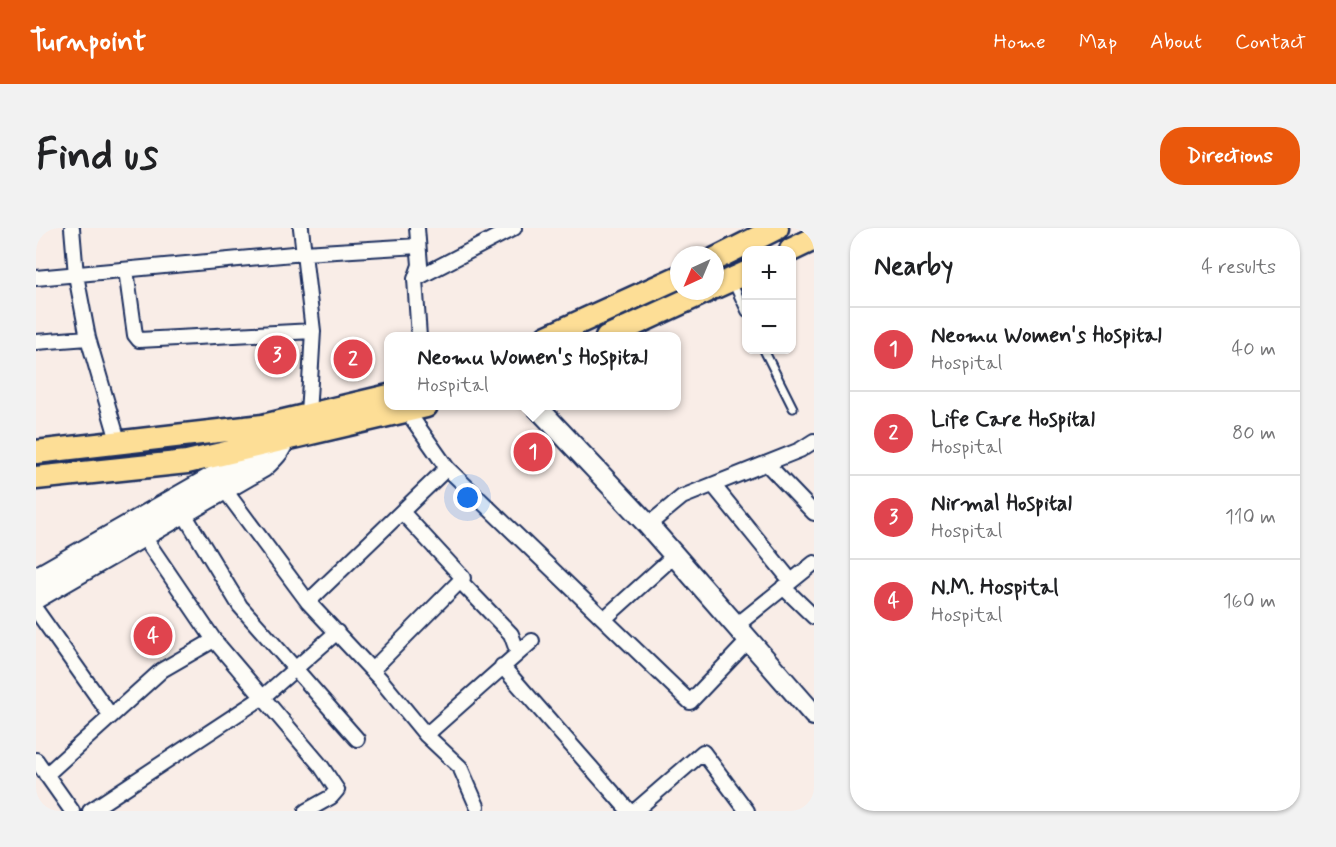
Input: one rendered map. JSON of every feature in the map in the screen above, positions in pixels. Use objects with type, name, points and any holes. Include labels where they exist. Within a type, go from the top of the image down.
[{"type":"main road","points":[[724,254],[777,228]]},
{"type":"main road","points":[[796,248],[814,239]]},
{"type":"main road","points":[[556,332],[670,281]]},
{"type":"main road","points":[[616,332],[687,300]]},
{"type":"main road","points":[[36,598],[263,467],[277,453],[285,430],[308,415],[384,397]]},
{"type":"main road","points":[[36,478],[187,462],[262,435],[404,410]]},
{"type":"main road","points":[[541,410],[675,555],[814,715]]},
{"type":"main road","points":[[36,452],[262,435]]},
{"type":"main road","points":[[36,578],[220,473],[262,435]]},
{"type":"street","points":[[72,228],[76,275],[88,338],[119,444]]},
{"type":"street","points":[[301,228],[313,331],[308,415]]},
{"type":"street","points":[[417,228],[420,266],[415,279],[419,332]]},
{"type":"street","points":[[415,279],[514,228]]},
{"type":"street","points":[[36,278],[304,253],[418,246]]},
{"type":"street","points":[[126,270],[135,335],[139,340],[313,331]]},
{"type":"street","points":[[36,342],[88,338]]},
{"type":"street","points":[[417,410],[447,468],[690,702],[744,632],[787,584],[814,563]]},
{"type":"street","points":[[648,525],[682,497],[767,464],[814,441]]},
{"type":"street","points":[[767,464],[814,513]]},
{"type":"street","points":[[308,602],[447,468]]},
{"type":"street","points":[[714,486],[814,617]]},
{"type":"street","points":[[224,489],[308,602],[372,670],[426,735],[460,767],[475,810]]},
{"type":"street","points":[[372,670],[463,578],[402,512]]},
{"type":"street","points":[[184,514],[240,606],[357,739]]},
{"type":"street","points":[[144,537],[214,640],[321,766],[337,790],[331,797],[306,811]]},
{"type":"street","points":[[604,619],[675,555]]},
{"type":"street","points":[[460,581],[511,634],[518,653]]},
{"type":"street","points":[[36,610],[111,716]]},
{"type":"street","points":[[90,811],[263,697],[337,632]]},
{"type":"street","points":[[46,774],[162,670],[214,640]]},
{"type":"street","points":[[426,735],[532,641]]},
{"type":"street","points":[[502,666],[630,811]]},
{"type":"street","points":[[635,811],[703,752],[747,811]]},
{"type":"street","points":[[36,760],[68,806],[54,811]]},
{"type":"lane","points":[[731,280],[742,302]]},
{"type":"lane","points":[[767,354],[792,408]]},
{"type":"place","name":"Nirmal Hospital","points":[[277,355]]},
{"type":"place","name":"Life Care Hospital","points":[[353,359]]},
{"type":"place","name":"Neomu Women's Hospital","points":[[533,452]]},
{"type":"place","name":"N.M. Hospital","points":[[153,636]]}]
